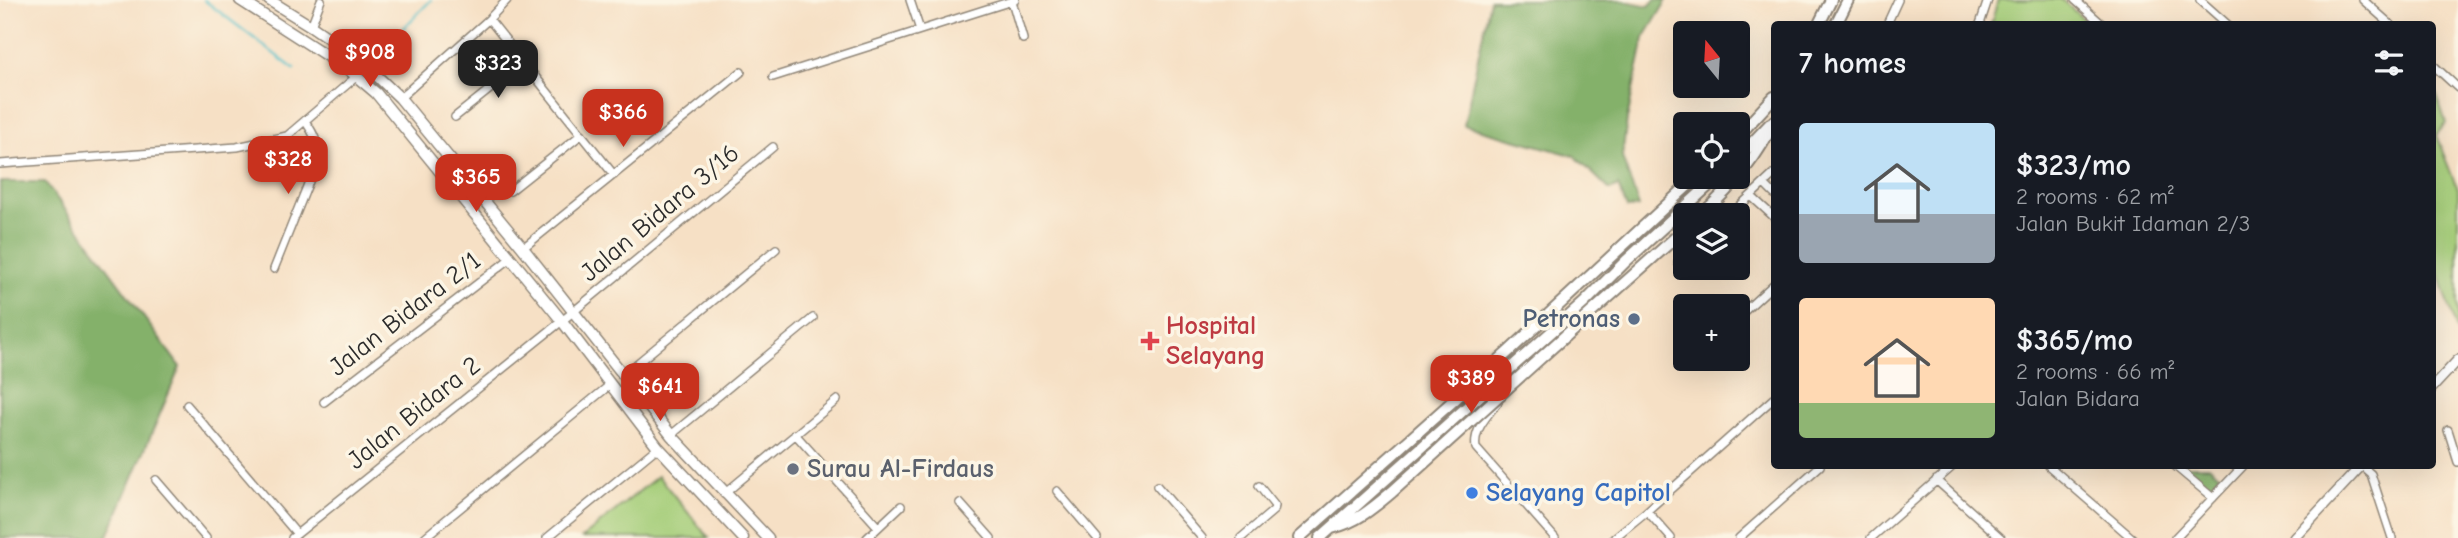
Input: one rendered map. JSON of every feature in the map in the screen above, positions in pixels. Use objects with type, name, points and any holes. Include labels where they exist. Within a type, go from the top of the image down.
[{"type":"main road","points":[[240,0],[357,76],[389,107],[562,321],[659,447],[743,538]]},
{"type":"main road","points":[[269,0],[312,26],[367,66],[400,98],[671,435],[768,538]]},
{"type":"main road","points":[[1820,21],[1831,0]]},
{"type":"main road","points":[[1838,21],[1849,0]]},
{"type":"main road","points":[[1750,123],[1771,100]]},
{"type":"main road","points":[[1750,145],[1771,123]]},
{"type":"main road","points":[[1714,203],[1763,146],[1771,127]]},
{"type":"main road","points":[[1299,538],[1684,189]]},
{"type":"main road","points":[[1320,538],[1584,303],[1705,189]]},
{"type":"main road","points":[[1329,529],[1350,523],[1369,512],[1673,240]]},
{"type":"street","points":[[312,26],[321,0]]},
{"type":"street","points":[[400,98],[507,0]]},
{"type":"street","points":[[910,0],[920,30]]},
{"type":"street","points":[[774,77],[1013,0],[1023,39]]},
{"type":"street","points":[[1888,21],[1898,0]]},
{"type":"street","points":[[1981,21],[1988,0]]},
{"type":"street","points":[[2075,0],[2099,21]]},
{"type":"street","points":[[2200,0],[2224,21]]},
{"type":"street","points":[[2363,0],[2386,21]]},
{"type":"street","points":[[489,19],[614,175]]},
{"type":"street","points":[[455,117],[524,62]]},
{"type":"street","points":[[2436,68],[2458,88]]},
{"type":"street","points":[[523,248],[741,72]]},
{"type":"street","points":[[0,164],[237,147],[287,136],[357,76]]},
{"type":"street","points":[[274,269],[316,164],[316,137],[305,121]]},
{"type":"street","points":[[510,191],[582,134]]},
{"type":"street","name":"Jalan Bidara 3/16","points":[[562,321],[774,147]]},
{"type":"street","points":[[1743,203],[1771,177]]},
{"type":"street","points":[[1764,184],[1771,191]]},
{"type":"street","points":[[1751,196],[1771,214]]},
{"type":"street","points":[[623,374],[775,249]]},
{"type":"street","name":"Jalan Bidara 2/1","points":[[324,402],[511,258]]},
{"type":"street","points":[[1750,306],[1771,287]]},
{"type":"street","points":[[671,435],[813,318]]},
{"type":"street","name":"Jalan Bidara 2","points":[[294,536],[562,321]]},
{"type":"street","points":[[2436,384],[2458,360]]},
{"type":"street","points":[[1508,371],[1500,399],[1479,428],[1475,439],[1476,448],[1555,538]]},
{"type":"street","points":[[425,537],[611,384]]},
{"type":"street","points":[[724,494],[837,400]]},
{"type":"street","points":[[1614,538],[1771,401]]},
{"type":"street","points":[[187,405],[294,536]]},
{"type":"street","points":[[2448,430],[2458,462]]},
{"type":"street","points":[[795,434],[878,527]]},
{"type":"street","points":[[547,538],[659,447]]},
{"type":"street","points":[[1739,538],[1818,469]]},
{"type":"street","points":[[1871,538],[1950,469]]},
{"type":"street","points":[[2052,469],[2132,538]]},
{"type":"street","points":[[2179,469],[2213,498]]},
{"type":"street","points":[[2175,538],[2240,469]]},
{"type":"street","points":[[2294,538],[2305,533],[2358,469]]},
{"type":"street","points":[[2365,469],[2371,474],[2392,538]]},
{"type":"street","points":[[156,480],[206,538]]},
{"type":"street","points":[[1937,480],[2001,538]]},
{"type":"street","points":[[1157,486],[1202,538]]},
{"type":"street","points":[[1241,538],[1271,514],[1275,506],[1259,486]]},
{"type":"street","points":[[1057,491],[1097,538]]},
{"type":"street","points":[[960,503],[991,538]]},
{"type":"street","points":[[867,538],[901,506]]},
{"type":"street","points":[[1647,511],[1671,538]]},
{"type":"green space","points":[[1490,0],[1620,0],[1649,6],[1655,0],[1667,0],[1644,38],[1627,119],[1622,157],[1639,207],[1627,208],[1618,186],[1610,190],[1575,156],[1464,125]]},
{"type":"green space","points":[[1998,0],[2062,0],[2086,21],[1992,21]]},
{"type":"green space","points":[[2436,93],[2446,123],[2436,135]]},
{"type":"green space","points":[[2436,135],[2458,191],[2458,334],[2436,264]]},
{"type":"green space","points":[[0,182],[45,182],[180,367],[107,538],[0,538]]},
{"type":"green space","points":[[2188,469],[2213,469],[2220,475],[2211,485],[2205,484]]},
{"type":"green space","points":[[658,476],[709,538],[582,538]]},
{"type":"waterway","points":[[204,0],[294,69]]},
{"type":"waterway","points":[[389,43],[431,0]]},
{"type":"place","name":"Petronas","points":[[1634,319]]},
{"type":"place","name":"Hospital Selayang","points":[[1150,341]]},
{"type":"place","name":"Surau Al-Firdaus","points":[[793,469]]},
{"type":"place","name":"Selayang Capitol","points":[[1472,493]]}]
